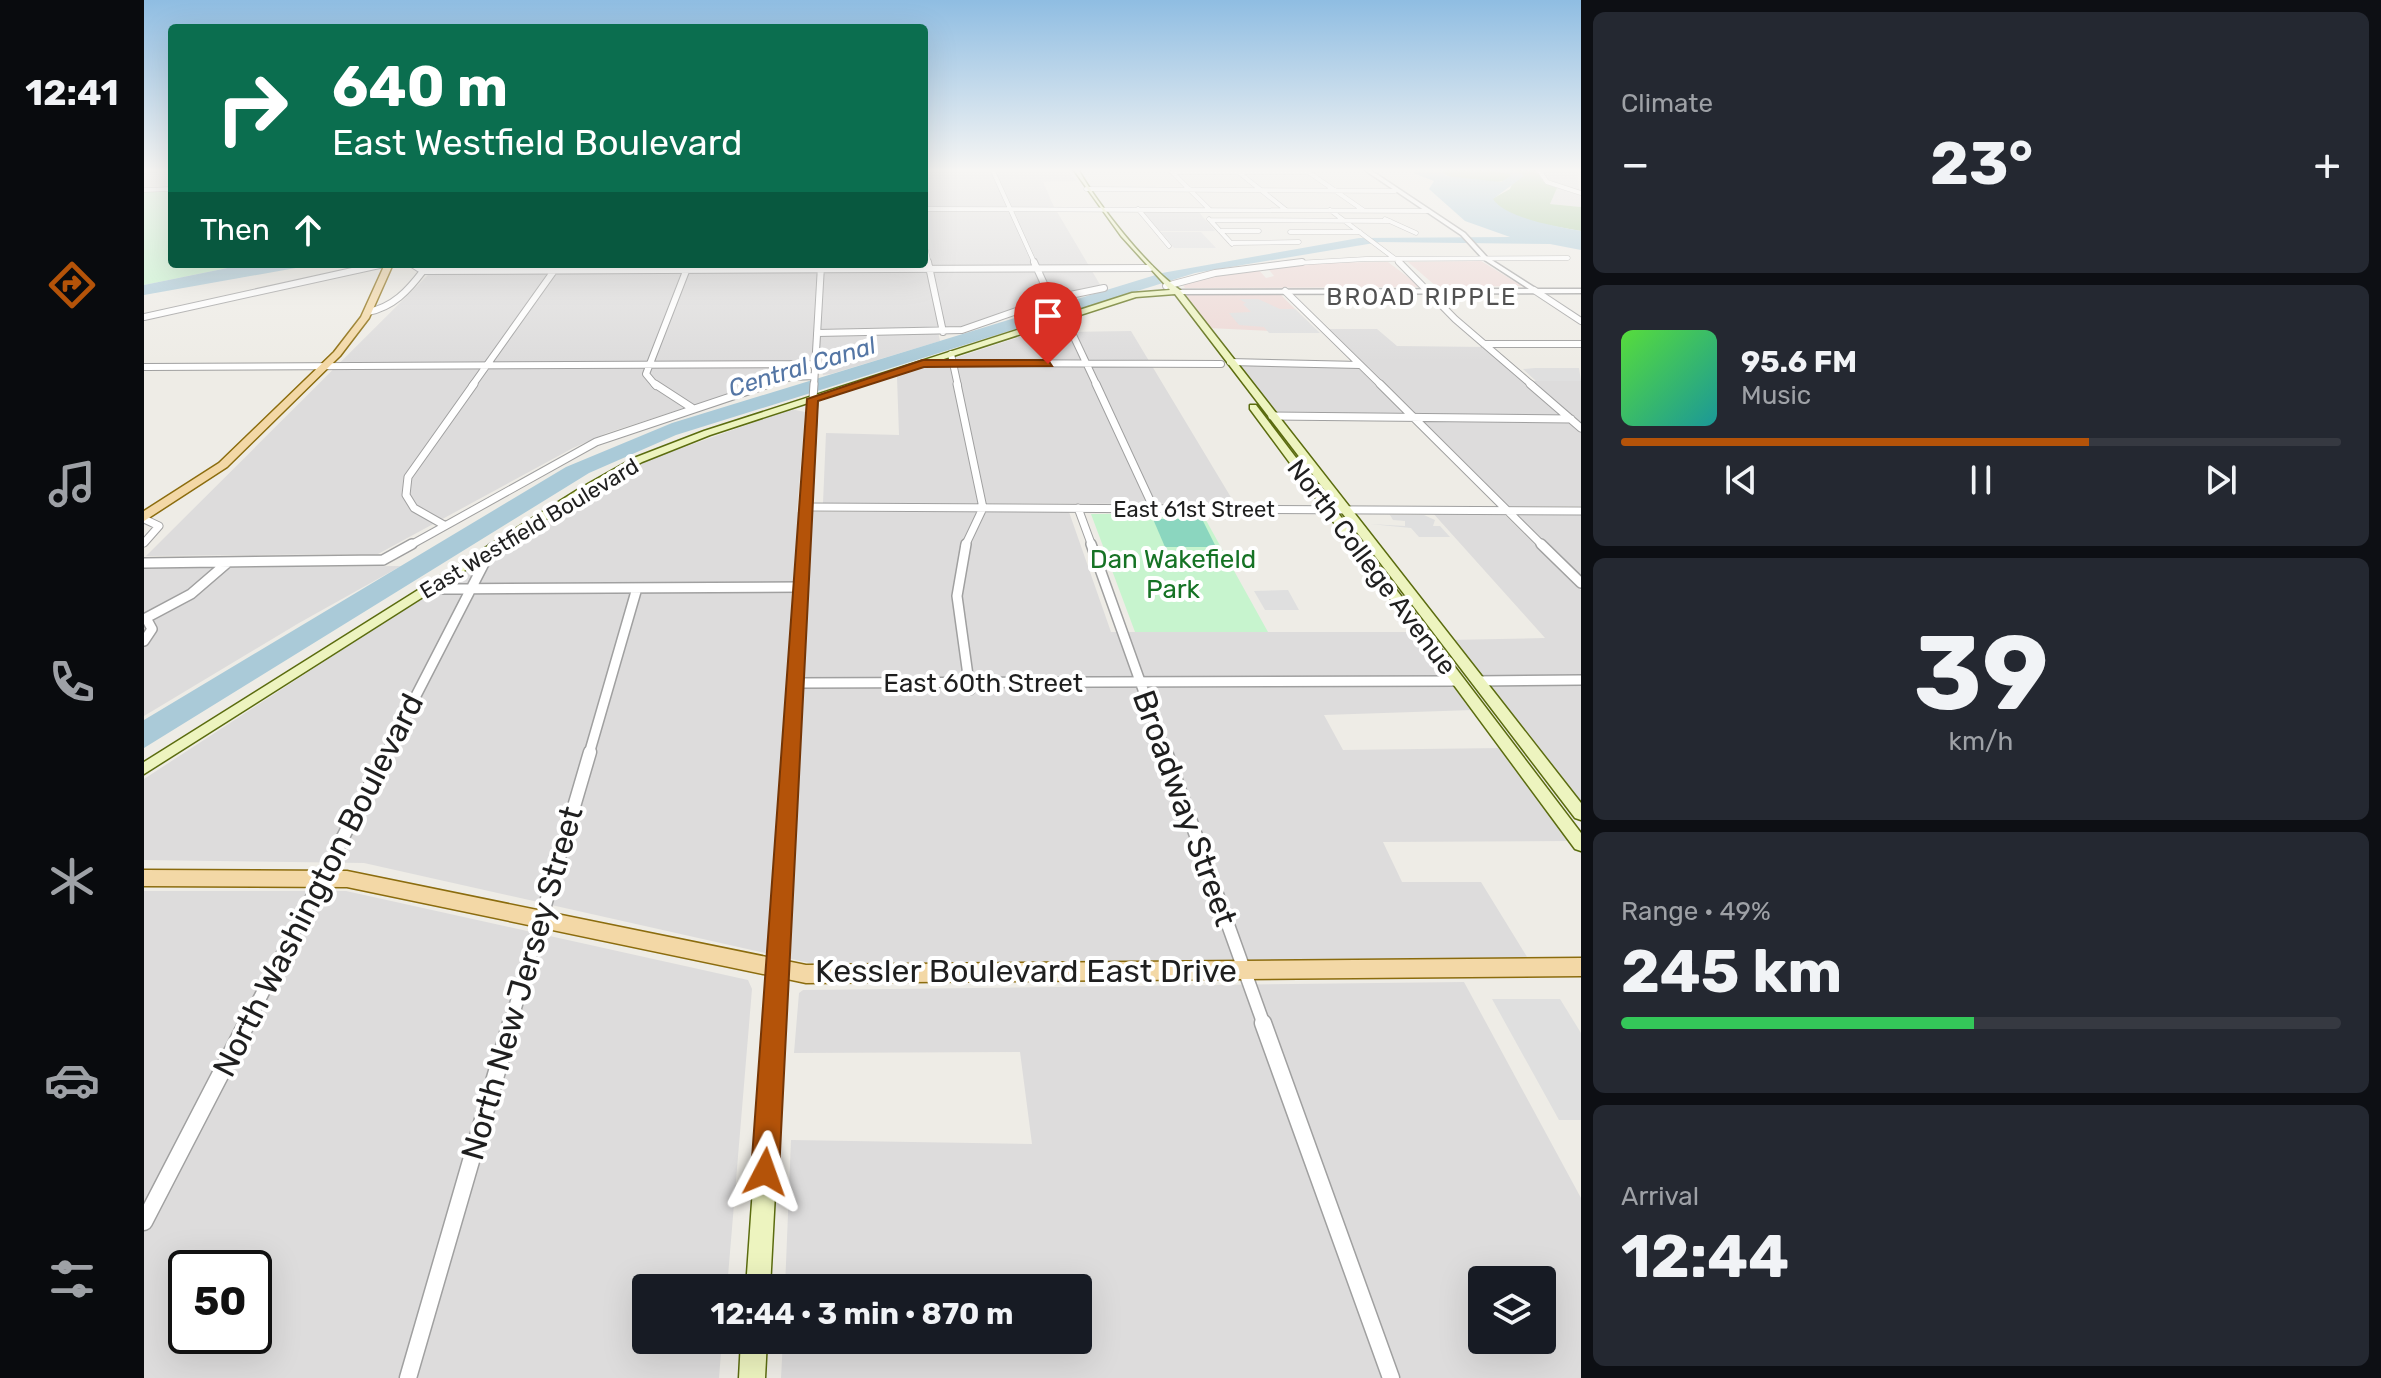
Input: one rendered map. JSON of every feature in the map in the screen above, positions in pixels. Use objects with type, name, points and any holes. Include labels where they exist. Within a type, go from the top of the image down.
[{"type":"main road","name":"North College Avenue","points":[[1124,233],[1276,418],[1581,814]]},
{"type":"main road","points":[[144,518],[216,471],[324,367],[354,334],[368,312],[386,268]]},
{"type":"main road","name":"East Westfield Boulevard","points":[[144,769],[492,548],[638,460],[813,396],[923,363],[952,359],[1135,295],[1168,289]]},
{"type":"main road","name":"North College Avenue","points":[[1231,364],[1326,509],[1581,845]]},
{"type":"main road","points":[[759,1274],[813,396]]},
{"type":"main road","name":"Kessler Boulevard East Drive","points":[[144,878],[323,876],[820,974],[1581,967]]},
{"type":"main road","points":[[752,1378],[753,1354]]},
{"type":"street","points":[[1022,233],[1051,299]]},
{"type":"street","points":[[1158,233],[1169,246]]},
{"type":"street","points":[[1222,233],[1232,243],[1299,242],[1291,233]]},
{"type":"street","points":[[1362,233],[1430,290],[1484,344],[1581,428]]},
{"type":"street","points":[[1460,233],[1485,258],[1581,321]]},
{"type":"street","name":"East Westfield Boulevard","points":[[1168,289],[1218,272],[1290,261],[1568,258]]},
{"type":"street","points":[[928,264],[943,332]]},
{"type":"street","points":[[144,317],[373,268]]},
{"type":"street","points":[[418,268],[423,271],[523,268]]},
{"type":"street","points":[[444,525],[411,507],[405,494],[406,482],[555,268]]},
{"type":"street","points":[[688,268],[646,374],[650,382],[692,408]]},
{"type":"street","points":[[813,396],[821,268]]},
{"type":"street","points":[[875,268],[1152,270]]},
{"type":"street","points":[[368,312],[389,307],[423,271]]},
{"type":"street","points":[[817,333],[962,330],[1051,299],[1074,297],[1104,288]]},
{"type":"street","points":[[1168,289],[1581,290]]},
{"type":"street","points":[[1285,291],[1581,583]]},
{"type":"street","points":[[1065,318],[1154,509]]},
{"type":"street","points":[[1484,344],[1581,344]]},
{"type":"street","points":[[970,687],[957,596],[958,574],[964,547],[983,508],[952,359],[1087,364],[1360,365]]},
{"type":"street","points":[[144,367],[815,364]]},
{"type":"street","points":[[144,563],[383,560],[575,452],[692,408],[794,377],[814,377]]},
{"type":"street","points":[[1276,418],[1571,419]]},
{"type":"street","name":"East 61st Street","points":[[807,507],[1581,511]]},
{"type":"street","name":"Broadway Street","points":[[1078,508],[1391,1378]]},
{"type":"street","points":[[144,518],[159,526],[144,543]]},
{"type":"street","name":"North Washington Boulevard","points":[[144,1222],[492,548]]},
{"type":"street","points":[[144,641],[152,629],[145,619],[191,594],[227,563]]},
{"type":"street","points":[[428,589],[802,587]]},
{"type":"street","name":"North New Jersey Street","points":[[408,1378],[637,588]]},
{"type":"street","points":[[1477,681],[1581,680]]},
{"type":"street","name":"East 60th Street","points":[[797,683],[970,687],[1458,681]]},
{"type":"shaded area","points":[[928,233],[1070,233],[1102,288],[1048,298],[960,330],[938,332],[940,341],[831,374],[823,375],[821,368],[803,370],[607,433],[573,448],[378,554],[146,556],[435,268],[928,268]]},
{"type":"shaded area","points":[[1162,233],[1202,233],[1216,248],[1174,248]]},
{"type":"shaded area","points":[[1481,261],[1522,286],[1437,287],[1408,262]]},
{"type":"shaded area","points":[[1388,262],[1421,287],[1185,288],[1181,283],[1256,267],[1266,278],[1274,276],[1266,266],[1292,263]]},
{"type":"shaded area","points":[[1279,293],[1319,333],[1208,328],[1181,294]]},
{"type":"shaded area","points":[[1239,299],[1258,299],[1280,309],[1295,309],[1320,333],[1269,333],[1264,327],[1239,325],[1229,313],[1251,312],[1243,304],[1246,303]]},
{"type":"shaded area","points":[[1059,324],[1063,332],[1131,331],[1235,504],[823,503],[826,433],[899,435],[897,377]]},
{"type":"shaded area","points":[[1326,329],[1377,329],[1397,346],[1485,347],[1581,432],[1581,506],[1505,506]]},
{"type":"shaded area","points":[[1235,365],[1358,366],[1408,417],[1279,417]]},
{"type":"shaded area","points":[[1579,368],[1581,381],[1536,381],[1523,369]]},
{"type":"shaded area","points":[[1529,381],[1581,381],[1581,425]]},
{"type":"shaded area","points":[[791,409],[805,412],[797,512],[1069,512],[1111,632],[1414,632],[1473,710],[1324,715],[1343,750],[1501,748],[1569,841],[1383,842],[1402,882],[1481,882],[1529,960],[814,964],[364,863],[144,860],[144,779],[512,539],[637,464]]},
{"type":"shaded area","points":[[1432,512],[1502,512],[1581,590],[1581,678],[1478,676],[1448,640],[1545,638]]},
{"type":"shaded area","points":[[1514,513],[1581,513],[1581,578]]},
{"type":"shaded area","points":[[1390,515],[1424,515],[1435,520],[1433,526],[1440,526],[1450,537],[1419,537],[1411,528],[1370,524],[1405,526],[1405,521],[1393,520]]},
{"type":"shaded area","points":[[401,566],[299,623],[144,716],[144,568]]},
{"type":"shaded area","points":[[1288,590],[1299,610],[1265,610],[1254,591]]},
{"type":"shaded area","points":[[1581,685],[1581,809],[1484,686]]},
{"type":"shaded area","points":[[144,891],[346,891],[748,980],[752,989],[728,1274],[632,1274],[632,1354],[721,1354],[719,1378],[144,1378]]},
{"type":"shaded area","points":[[1464,982],[1581,1198],[1581,1378],[781,1378],[782,1354],[1092,1354],[1092,1274],[786,1274],[791,1140],[1032,1144],[1020,1052],[794,1053],[799,993],[803,990]]},
{"type":"shaded area","points":[[1492,999],[1560,999],[1581,1033],[1581,1120],[1559,1120]]},
{"type":"green space","points":[[144,233],[168,233],[168,268],[227,268],[144,285]]},
{"type":"green space","name":"Dan Wakefield Park","points":[[1202,513],[1268,632],[1135,632],[1091,514]]},
{"type":"green space","points":[[1153,519],[1202,519],[1216,547],[1165,547]]},
{"type":"water","name":"Central Canal","points":[[1500,233],[1581,233],[1581,250],[1550,244],[1380,242],[1195,273],[676,435],[589,473],[144,748],[144,720],[566,467],[672,423],[1162,273],[1359,238],[1510,237]]},
{"type":"water","points":[[227,268],[296,268],[144,295],[144,285]]},
{"type":"district","name":"BROAD RIPPLE","points":[[1422,297]]},
{"type":"route","points":[[765,1172],[813,399],[923,363],[1048,364]]}]
